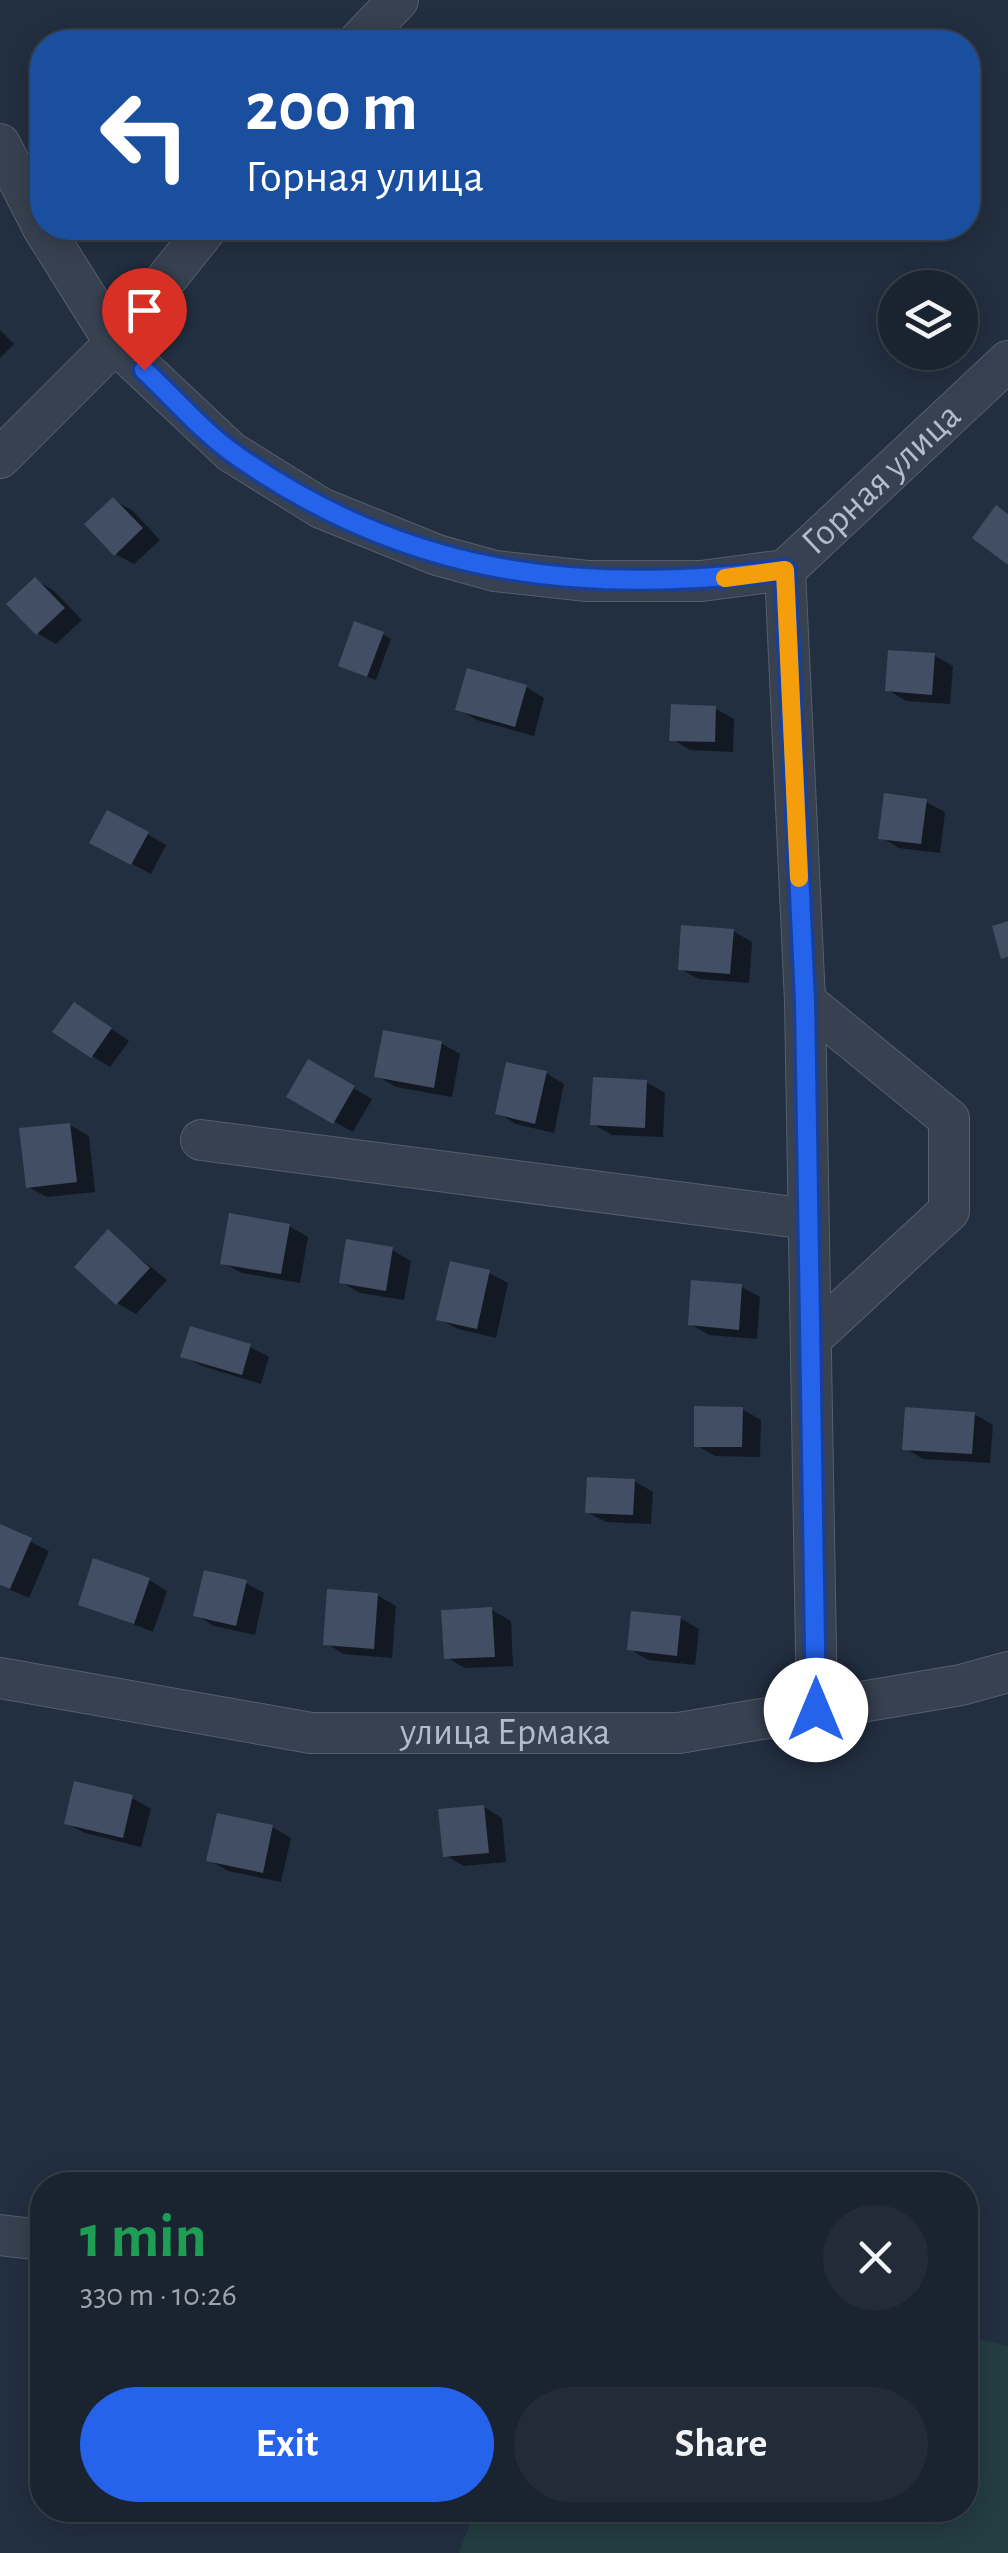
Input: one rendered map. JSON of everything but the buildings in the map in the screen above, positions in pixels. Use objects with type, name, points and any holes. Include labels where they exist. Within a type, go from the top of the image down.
[{"type":"street","points":[[369,30],[398,0]]},
{"type":"street","name":"Горная улица","points":[[0,144],[30,202]]},
{"type":"street","name":"Горная улица","points":[[51,240],[115,343],[231,452],[320,508],[438,555],[495,570],[586,582],[701,581],[785,570],[1008,361]]},
{"type":"street","points":[[0,458],[115,343],[197,240]]},
{"type":"street","points":[[785,570],[805,1001],[814,1336],[816,1710]]},
{"type":"street","points":[[805,1001],[948,1119],[949,1211],[814,1336]]},
{"type":"street","points":[[202,1140],[808,1219]]},
{"type":"street","name":"улица Ермака","points":[[0,1678],[311,1732],[679,1733],[960,1686],[1008,1672]]},
{"type":"street","points":[[0,2235],[30,2239]]},
{"type":"green space","points":[[978,2339],[1008,2346],[1008,2553],[459,2553],[471,2522],[978,2522]]},
{"type":"slow traffic","points":[[725,578],[785,570],[799,878]]},
{"type":"route","points":[[144,370],[231,452],[320,508],[438,555],[495,570],[586,582],[701,581],[785,570],[805,1001],[814,1336],[816,1710]]}]
